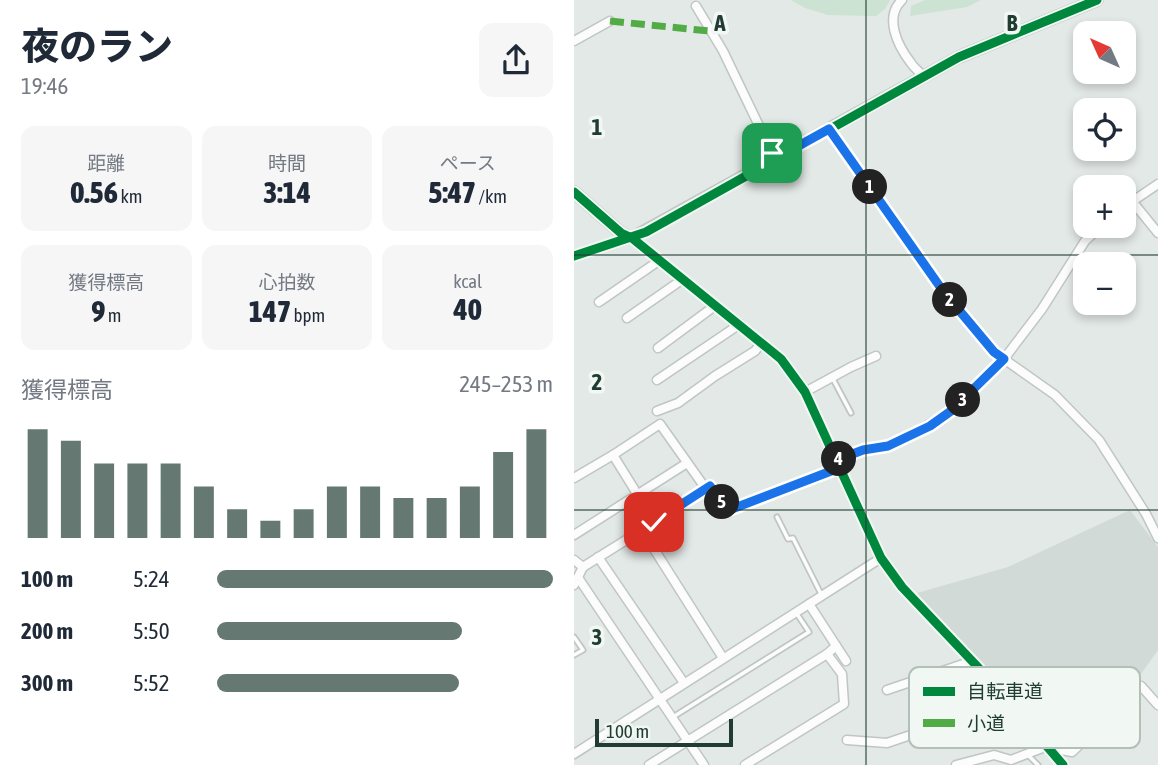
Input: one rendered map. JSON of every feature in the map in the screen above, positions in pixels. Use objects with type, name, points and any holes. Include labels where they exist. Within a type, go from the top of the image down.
[{"type":"street","points":[[902,0],[894,7],[891,19],[911,63],[923,76]]},
{"type":"street","points":[[574,257],[632,238],[923,76],[980,48],[1097,0]]},
{"type":"street","points":[[696,6],[723,51],[775,159]]},
{"type":"street","points":[[574,41],[610,21]]},
{"type":"street","points":[[829,129],[943,291],[994,352],[1055,395],[1099,440],[1158,538]]},
{"type":"street","points":[[1136,198],[1158,184]]},
{"type":"street","points":[[574,192],[621,233],[632,238],[660,260],[781,359],[805,392],[881,558],[902,587],[977,667]]},
{"type":"street","points":[[1136,206],[1158,233]]},
{"type":"street","points":[[704,765],[577,582],[583,566],[710,486],[727,508],[732,509],[838,465],[863,450],[888,446],[930,426],[951,411],[1004,359],[1042,309],[1088,238]]},
{"type":"street","points":[[599,302],[660,260]]},
{"type":"street","points":[[627,318],[683,279]]},
{"type":"street","points":[[658,348],[716,305]]},
{"type":"street","points":[[657,380],[740,324]]},
{"type":"street","points":[[657,411],[678,403],[755,351],[762,342]]},
{"type":"street","points":[[805,392],[876,356]]},
{"type":"street","points":[[574,478],[660,424],[706,489]]},
{"type":"street","points":[[613,455],[654,522]]},
{"type":"street","points":[[574,535],[687,463]]},
{"type":"street","points":[[642,530],[723,658]]},
{"type":"street","points":[[598,557],[684,683]]},
{"type":"street","points":[[574,754],[881,558]]},
{"type":"street","points":[[574,560],[583,566]]},
{"type":"street","points":[[809,604],[846,661]]},
{"type":"street","points":[[649,765],[836,646]]},
{"type":"street","points":[[745,765],[844,704],[842,674],[827,654]]},
{"type":"street","points":[[954,667],[972,661]]},
{"type":"street","points":[[887,690],[909,682]]},
{"type":"street","points":[[1140,688],[1158,705]]},
{"type":"street","points":[[847,740],[887,743],[909,736]]},
{"type":"street","points":[[956,765],[994,755],[1011,761],[1042,748]]},
{"type":"street","points":[[1046,748],[1063,765]]},
{"type":"street","points":[[1050,748],[1072,752],[1076,748]]},
{"type":"lane","points":[[832,377],[851,413]]},
{"type":"lane","points":[[777,517],[788,539],[793,538],[822,596]]},
{"type":"lane","points":[[673,718],[809,632],[796,612]]},
{"type":"lane","points":[[574,637],[583,649],[574,655]]},
{"type":"lane","points":[[1027,754],[1038,765]]},
{"type":"shaded area","points":[[1130,510],[1158,547],[1158,650],[1140,675],[1140,667],[983,667],[917,593],[1008,567]]},
{"type":"green space","points":[[791,0],[890,0],[885,9],[876,16],[828,15],[805,8]]},
{"type":"green space","points":[[925,0],[981,0],[967,7],[910,16],[911,6]]},
{"type":"marked path","points":[[610,21],[709,31]]},
{"type":"cycle path","points":[[574,256],[646,232],[959,57],[1097,0]]},
{"type":"cycle path","points":[[574,192],[621,233],[632,238],[781,359],[805,392],[881,558],[902,587],[978,667]]},
{"type":"cycle path","points":[[1048,748],[1063,765]]},
{"type":"route","points":[[654,522],[710,486],[727,508],[732,509],[839,468],[836,461],[842,458],[903,440],[951,411],[1004,359],[994,352],[943,291],[829,129],[775,159],[772,153]]}]
